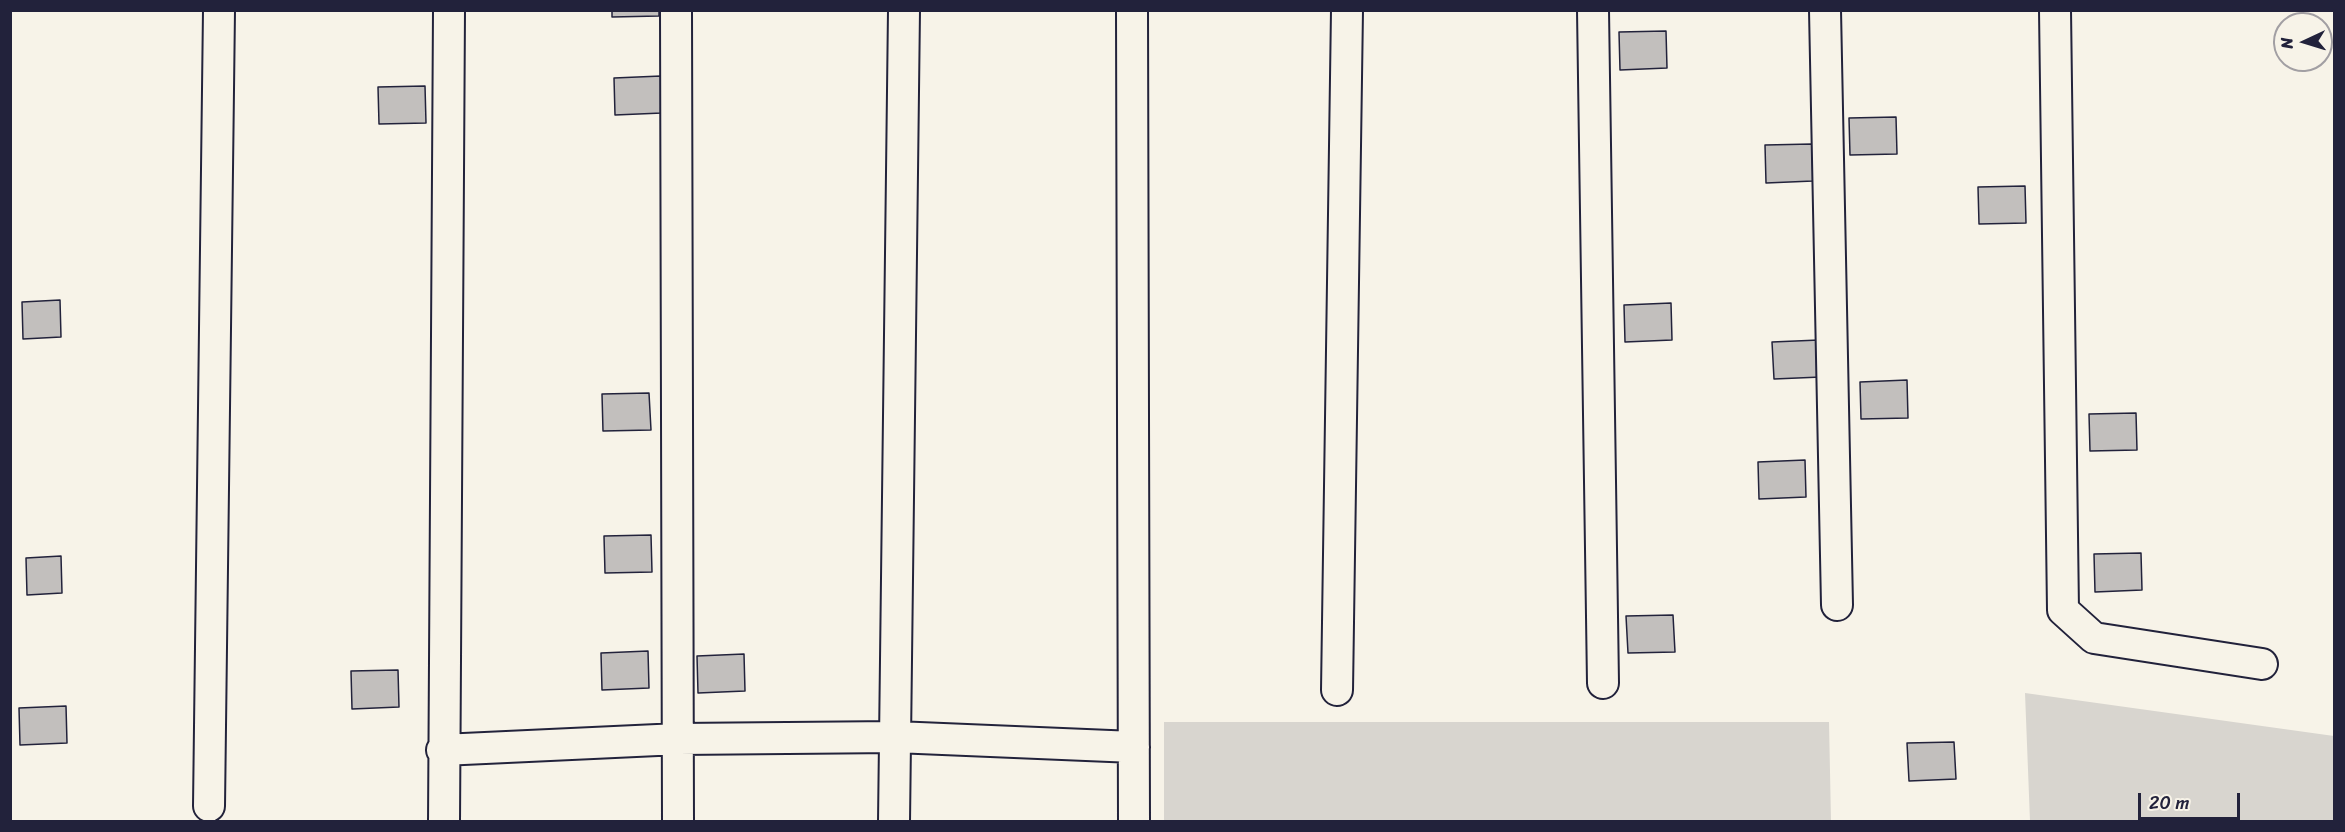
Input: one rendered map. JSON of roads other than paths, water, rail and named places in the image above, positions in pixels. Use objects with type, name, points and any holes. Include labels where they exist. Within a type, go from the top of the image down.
[{"type":"street","points":[[209,806],[219,10]]},
{"type":"street","points":[[444,822],[442,750],[449,10]]},
{"type":"street","points":[[676,10],[678,822]]},
{"type":"street","points":[[894,822],[904,10]]},
{"type":"street","points":[[1132,10],[1134,822]]},
{"type":"street","points":[[1337,690],[1347,10]]},
{"type":"street","points":[[1593,10],[1603,683]]},
{"type":"street","points":[[1825,10],[1837,605]]},
{"type":"street","points":[[2055,10],[2063,610],[2094,638],[2262,664]]},
{"type":"street","points":[[442,750],[679,739],[895,737],[1134,747]]}]
